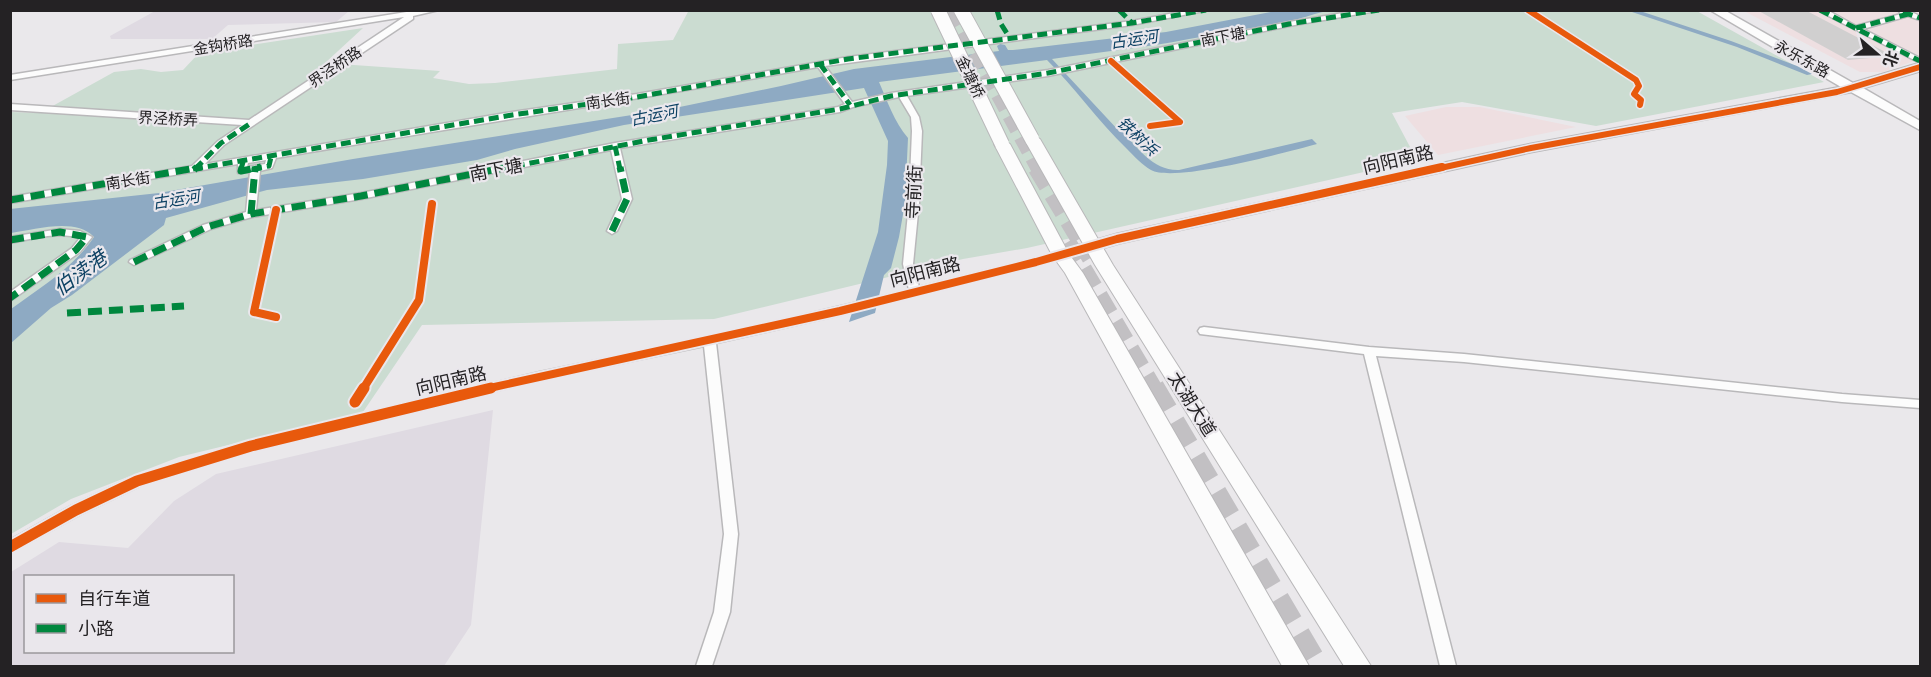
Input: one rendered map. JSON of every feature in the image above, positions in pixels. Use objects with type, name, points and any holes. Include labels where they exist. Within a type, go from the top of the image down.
[{"type":"main road","name":"金塘桥","points":[[938,10],[1002,144]]},
{"type":"main road","name":"太湖大道","points":[[961,10],[1093,247],[1358,666]]},
{"type":"main road","name":"太湖大道","points":[[1002,144],[1061,255],[1074,273],[1296,666]]},
{"type":"street","name":"金钩桥路","points":[[10,78],[436,10]]},
{"type":"street","name":"南长街","points":[[10,200],[194,170],[242,166],[822,68],[1132,23],[1206,10]]},
{"type":"street","name":"南下塘","points":[[134,262],[200,230],[251,209],[361,196],[615,146],[840,109],[847,101],[866,101],[1056,70],[1289,24],[1379,10]]},
{"type":"street","name":"永乐东路","points":[[1715,10],[1920,115]]},
{"type":"street","name":"永乐东路","points":[[1730,10],[1859,85],[1920,126]]},
{"type":"street","points":[[1820,10],[1920,62]]},
{"type":"street","name":"界泾桥路","points":[[251,123],[416,12]]},
{"type":"street","points":[[1856,28],[1904,12],[1920,18]]},
{"type":"street","name":"向阳南路","points":[[10,547],[76,510],[137,481],[251,446],[540,376],[840,311],[1093,247],[1116,239],[1488,157],[1837,92],[1920,67]]},
{"type":"street","points":[[822,68],[847,101]]},
{"type":"street","name":"寺前街","points":[[897,96],[915,117],[917,131],[914,203],[908,264],[909,293]]},
{"type":"street","name":"界泾桥弄","points":[[10,107],[251,123]]},
{"type":"street","name":"界泾桥弄","points":[[194,170],[221,143],[251,123]]},
{"type":"street","points":[[612,231],[627,199],[615,146]]},
{"type":"street","points":[[242,166],[255,168],[270,161]]},
{"type":"street","points":[[251,209],[255,168]]},
{"type":"street","points":[[10,240],[80,233],[87,237],[76,250],[10,298]]},
{"type":"street","points":[[1204,331],[1369,351],[1487,360],[1842,398],[1920,404]]},
{"type":"street","points":[[704,666],[722,612],[731,534],[710,341]]},
{"type":"street","points":[[1369,351],[1448,666]]},
{"type":"shaded area","points":[[155,11],[349,11],[336,22],[228,25],[212,39],[111,39],[110,36]]},
{"type":"shaded area","points":[[1744,11],[1920,11],[1920,59],[1883,72],[1860,72]]},
{"type":"shaded area","points":[[1446,107],[1480,107],[1576,127],[1438,155],[1405,116]]},
{"type":"shaded area","points":[[493,410],[471,625],[444,666],[11,666],[11,572],[59,542],[128,548],[174,501],[216,474]]},
{"type":"green space","points":[[689,10],[1695,10],[1824,82],[1596,126],[1462,102],[1392,113],[1417,160],[1027,248],[963,259],[714,319],[422,325],[363,412],[179,457],[71,499],[11,534],[11,112],[40,113],[114,72],[141,69],[161,72],[183,70],[199,53],[363,28],[325,63],[440,71],[433,78],[469,84],[617,69],[618,44],[673,40]]},
{"type":"water","points":[[1276,11],[1329,11],[1298,19],[1172,42],[1052,59],[1119,131],[1122,131],[1140,151],[1161,167],[1179,170],[1312,139],[1317,144],[1206,170],[1164,173],[1148,168],[1116,138],[1047,60],[879,82],[895,118],[908,138],[905,203],[891,268],[884,275],[875,313],[849,322],[878,232],[887,165],[888,141],[864,88],[624,125],[515,149],[477,160],[363,179],[267,190],[166,218],[164,225],[72,295],[51,308],[11,343],[11,309],[67,267],[94,237],[86,231],[66,226],[11,233],[10,209],[159,193],[353,159],[670,109],[854,69],[999,51],[997,46],[1000,44],[1005,45],[1008,50],[1013,50],[1166,32]]},
{"type":"water","points":[[1629,11],[1640,11],[1731,41],[1812,74],[1807,75],[1737,47]]},
{"type":"building","points":[[1757,10],[1805,10],[1893,56],[1848,60]]},
{"type":"tunnel","points":[[953,10],[1039,169]]},
{"type":"tunnel","points":[[1038,167],[1092,257]]},
{"type":"tunnel","points":[[1066,243],[1152,389]]},
{"type":"tunnel","points":[[1151,388],[1315,666]]},
{"type":"marked path","points":[[997,10],[1001,24],[1010,38]]},
{"type":"marked path","points":[[1119,10],[1132,23]]},
{"type":"marked path","points":[[10,200],[512,115],[637,97],[848,59],[1132,23],[1206,10]]},
{"type":"marked path","points":[[134,262],[207,227],[251,214],[361,196],[649,140],[840,109],[891,96],[1048,73],[1289,24],[1379,10]]},
{"type":"marked path","points":[[1820,10],[1920,61]]},
{"type":"marked path","points":[[1903,12],[1920,18]]},
{"type":"marked path","points":[[1856,28],[1908,14]]},
{"type":"marked path","points":[[820,64],[850,105]]},
{"type":"marked path","points":[[194,170],[221,143],[251,123]]},
{"type":"marked path","points":[[612,231],[627,199],[615,146]]},
{"type":"marked path","points":[[243,162],[241,171],[269,166],[271,157]]},
{"type":"marked path","points":[[251,214],[255,168]]},
{"type":"marked path","points":[[10,240],[60,232],[87,237],[76,250],[10,298]]},
{"type":"marked path","points":[[67,313],[184,306]]},
{"type":"cycle path","points":[[1528,10],[1636,80],[1639,86],[1634,94],[1641,100],[1640,105]]},
{"type":"cycle path","points":[[1111,61],[1180,122],[1150,126]]},
{"type":"cycle path","points":[[10,547],[76,510],[137,481],[251,446],[540,376],[840,311],[1036,262],[1117,239],[1531,148],[1837,92],[1920,67]]},
{"type":"cycle path","points":[[355,402],[419,300],[432,204]]},
{"type":"cycle path","points":[[276,210],[254,312],[276,317]]},
{"type":"water label","name":"古运河","points":[[1134,39]]},
{"type":"water label","name":"古运河","points":[[654,115]]},
{"type":"water label","name":"铁树浜","points":[[1138,136]]},
{"type":"water label","name":"古运河","points":[[176,199]]},
{"type":"water label","name":"伯渎港","points":[[80,273]]}]
